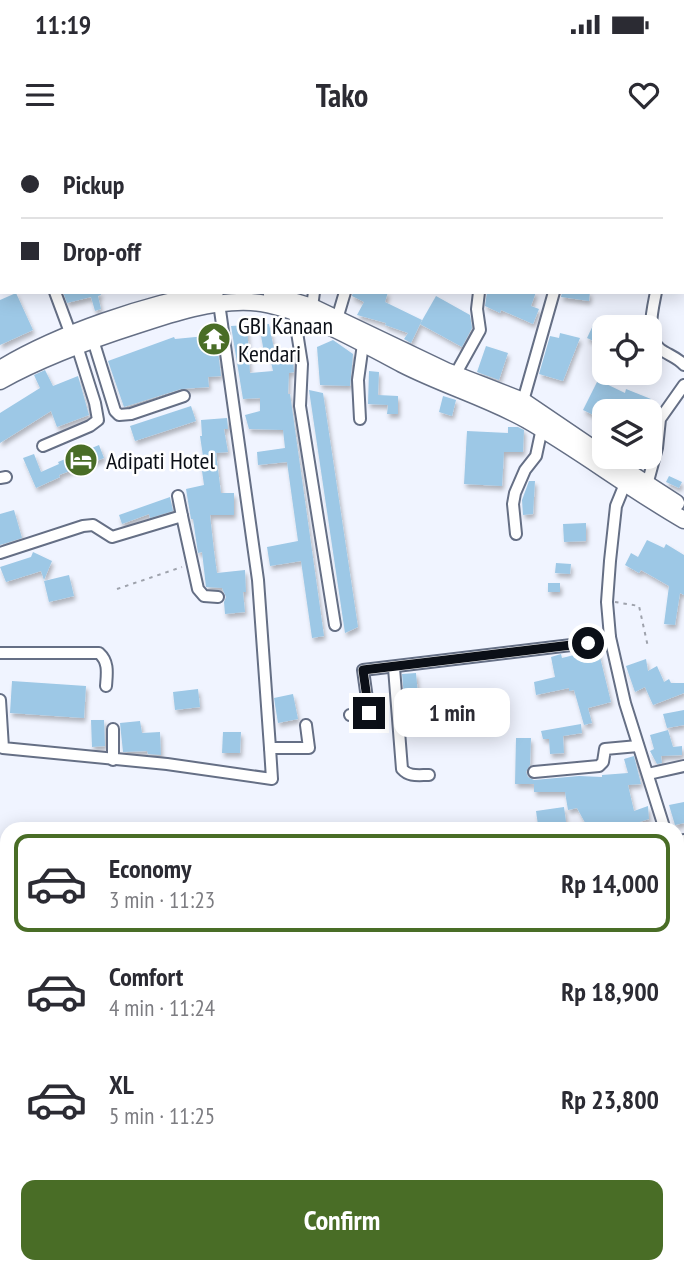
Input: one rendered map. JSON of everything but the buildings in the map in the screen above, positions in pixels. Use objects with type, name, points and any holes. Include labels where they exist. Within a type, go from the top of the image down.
[{"type":"highway","points":[[272,294],[313,300],[337,318],[455,375],[523,401],[592,447]]},
{"type":"highway","points":[[0,381],[74,340],[93,340],[146,316],[173,297],[253,302],[294,313],[433,379],[502,407],[627,479],[684,520]]},
{"type":"highway","points":[[0,369],[146,316],[217,298]]},
{"type":"highway","points":[[617,469],[627,479],[647,485],[684,508]]},
{"type":"street","points":[[43,446],[98,420],[74,340],[56,294]]},
{"type":"street","points":[[337,318],[344,294]]},
{"type":"street","points":[[455,375],[480,330],[479,294]]},
{"type":"street","points":[[523,401],[553,294]]},
{"type":"street","points":[[656,294],[652,322],[654,342],[658,348],[679,358],[684,365]]},
{"type":"street","points":[[0,700],[2,748],[178,766],[272,779],[258,580],[217,298]]},
{"type":"street","points":[[294,313],[302,364],[300,406],[335,625]]},
{"type":"street","points":[[93,340],[118,415],[131,414],[184,396]]},
{"type":"street","points":[[360,419],[358,380],[363,344]]},
{"type":"street","points":[[647,485],[657,448],[660,419],[684,385]]},
{"type":"street","points":[[516,534],[513,505],[515,493],[520,479],[536,456],[542,428]]},
{"type":"street","points":[[627,479],[617,506],[607,602],[610,637],[625,703],[663,822]]},
{"type":"street","points":[[178,496],[200,594],[218,597]]},
{"type":"street","points":[[0,553],[83,526],[93,525],[112,537],[183,516]]},
{"type":"street","points":[[350,715],[369,713],[363,670],[588,643],[610,637]]},
{"type":"street","points":[[0,653],[99,653],[105,658],[107,666],[106,686]]},
{"type":"street","points":[[394,667],[402,769],[406,774],[429,775]]},
{"type":"street","points":[[270,748],[309,748],[306,725]]},
{"type":"street","points":[[113,729],[113,760]]},
{"type":"street","points":[[534,772],[599,766],[603,762],[605,749],[638,746]]},
{"type":"street","points":[[648,774],[684,766]]},
{"type":"path","points":[[117,589],[188,565],[191,561]]},
{"type":"path","points":[[607,602],[639,606],[648,647]]},
{"type":"place","name":"GBI Kanaan Kendari","points":[[214,339]]},
{"type":"place","name":"Adipati Hotel","points":[[81,460]]},
{"type":"route","points":[[369,713],[363,670],[588,643]]}]
